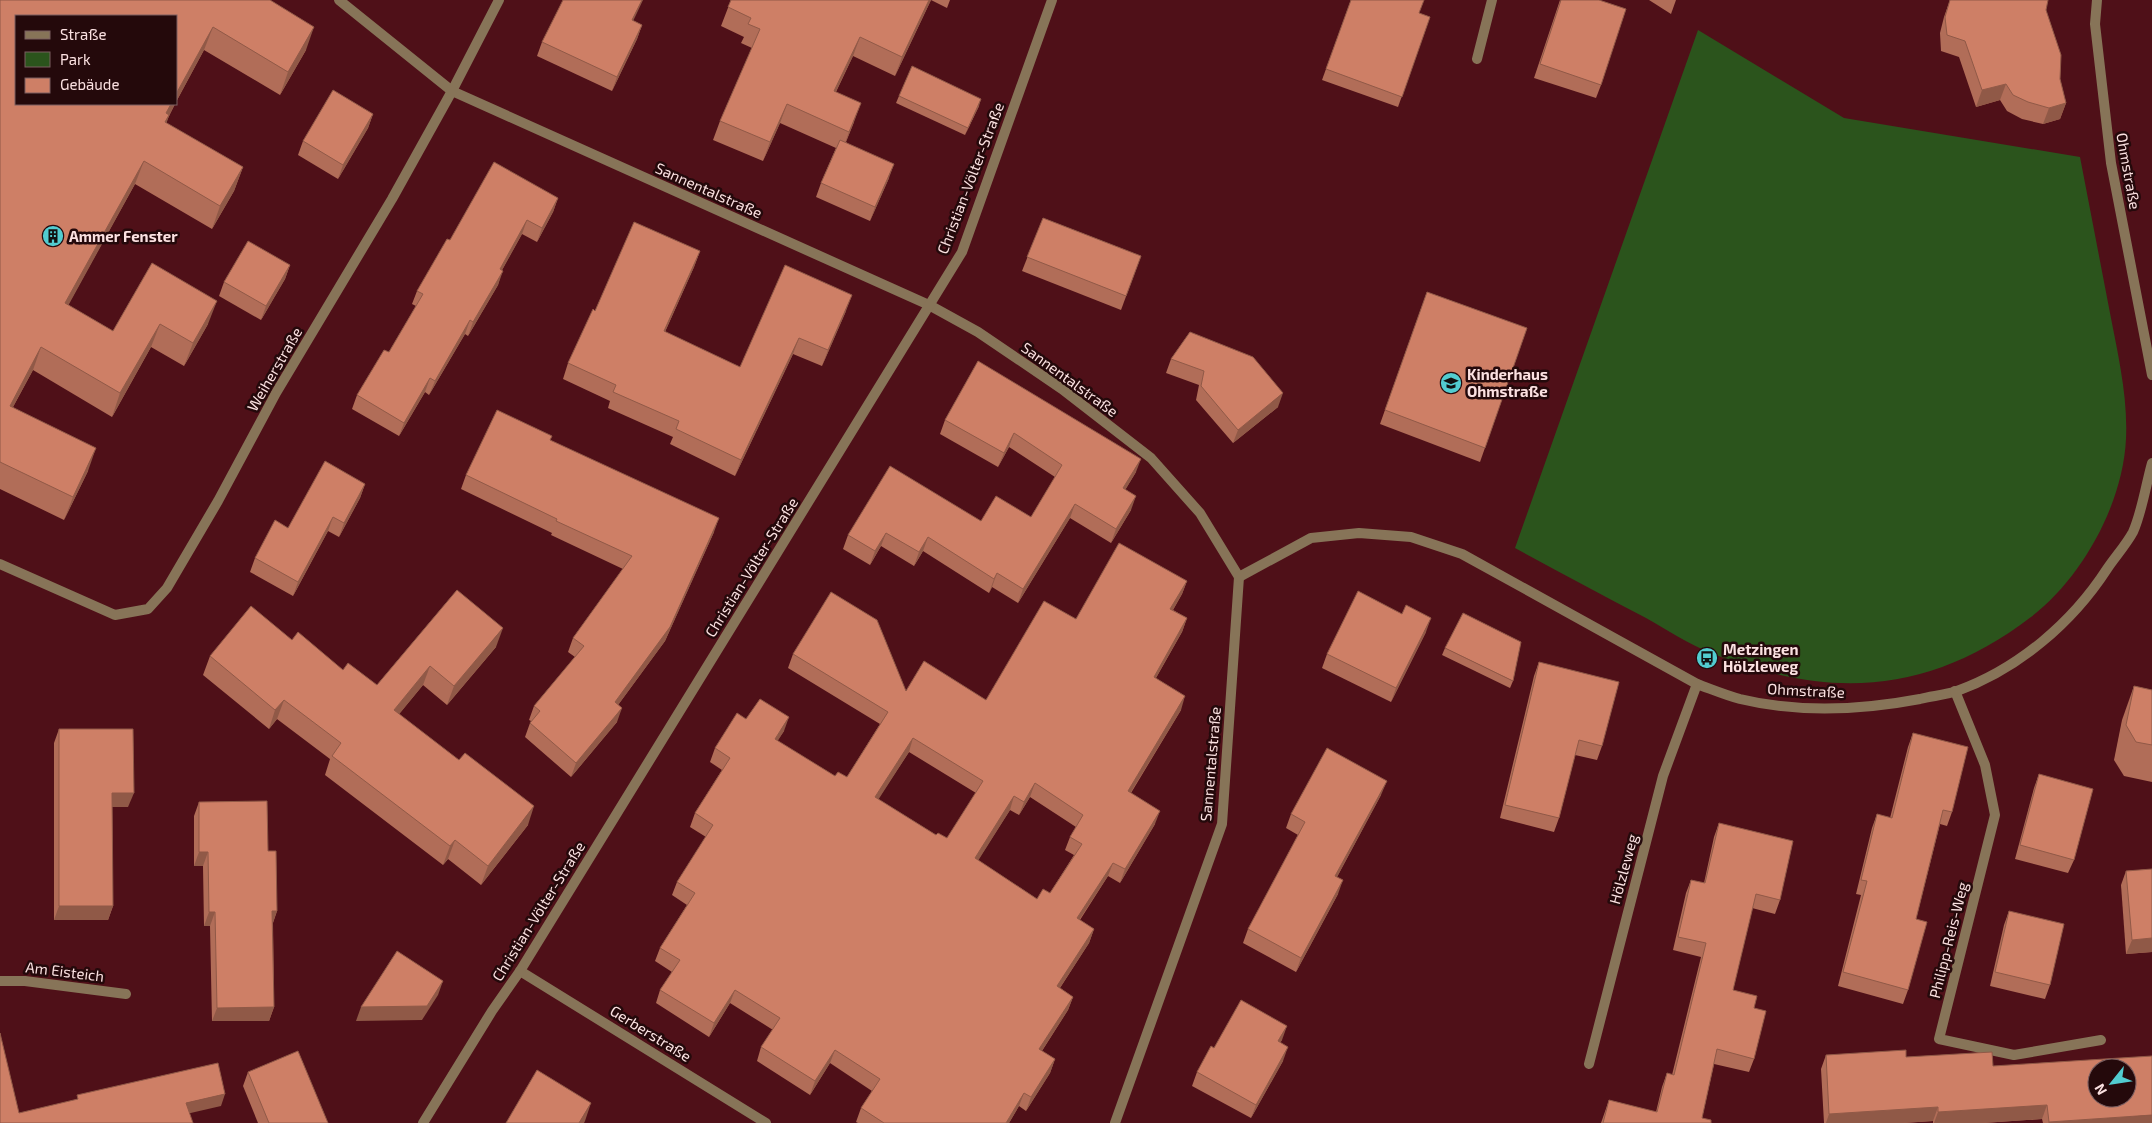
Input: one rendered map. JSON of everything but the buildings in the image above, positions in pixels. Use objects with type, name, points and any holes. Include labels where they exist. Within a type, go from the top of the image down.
[{"type":"street","name":"Sannentalstraße","points":[[338,0],[452,91],[929,305],[978,332],[1062,389],[1150,458],[1200,513],[1239,577],[1222,824],[1115,1123]]},
{"type":"street","name":"Weiherstraße","points":[[0,564],[115,615],[148,609],[167,588],[218,501],[276,393],[392,199],[452,91],[499,0]]},
{"type":"street","name":"Christian-Völter-Straße","points":[[423,1123],[492,1011],[520,970],[962,252],[1052,0]]},
{"type":"street","points":[[1477,59],[1492,0]]},
{"type":"street","name":"Ohmstraße","points":[[2097,0],[2095,24],[2111,163],[2152,375]]},
{"type":"street","name":"Ohmstraße","points":[[1239,577],[1311,538],[1358,533],[1411,537],[1462,554],[1697,684],[1738,698],[1764,704],[1826,708],[1892,704],[1955,692],[2004,669],[2065,622],[2094,590],[2133,531],[2152,463]]},
{"type":"street","name":"Hölzleweg","points":[[1589,1064],[1663,776],[1697,684]]},
{"type":"street","name":"Philipp-Reis-Weg","points":[[1955,692],[1985,765],[1995,815],[1939,1038],[2014,1055],[2102,1040]]},
{"type":"street","name":"Gerberstraße","points":[[520,970],[766,1123]]},
{"type":"street","name":"Am Eisteich","points":[[0,981],[25,980],[126,994]]},
{"type":"green space","points":[[1698,30],[1844,118],[2080,157],[2124,391],[2126,439],[2117,489],[2108,514],[2083,561],[2050,601],[2031,617],[1993,643],[1954,662],[1916,675],[1877,682],[1837,683],[1796,678],[1754,668],[1711,653],[1678,637],[1515,548]]},
{"type":"place","name":"Ammer Fenster","points":[[53,236]]},
{"type":"place","name":"Kinderhaus Ohmstraße","points":[[1451,383]]},
{"type":"place","name":"Metzingen Hölzleweg","points":[[1707,658]]}]
